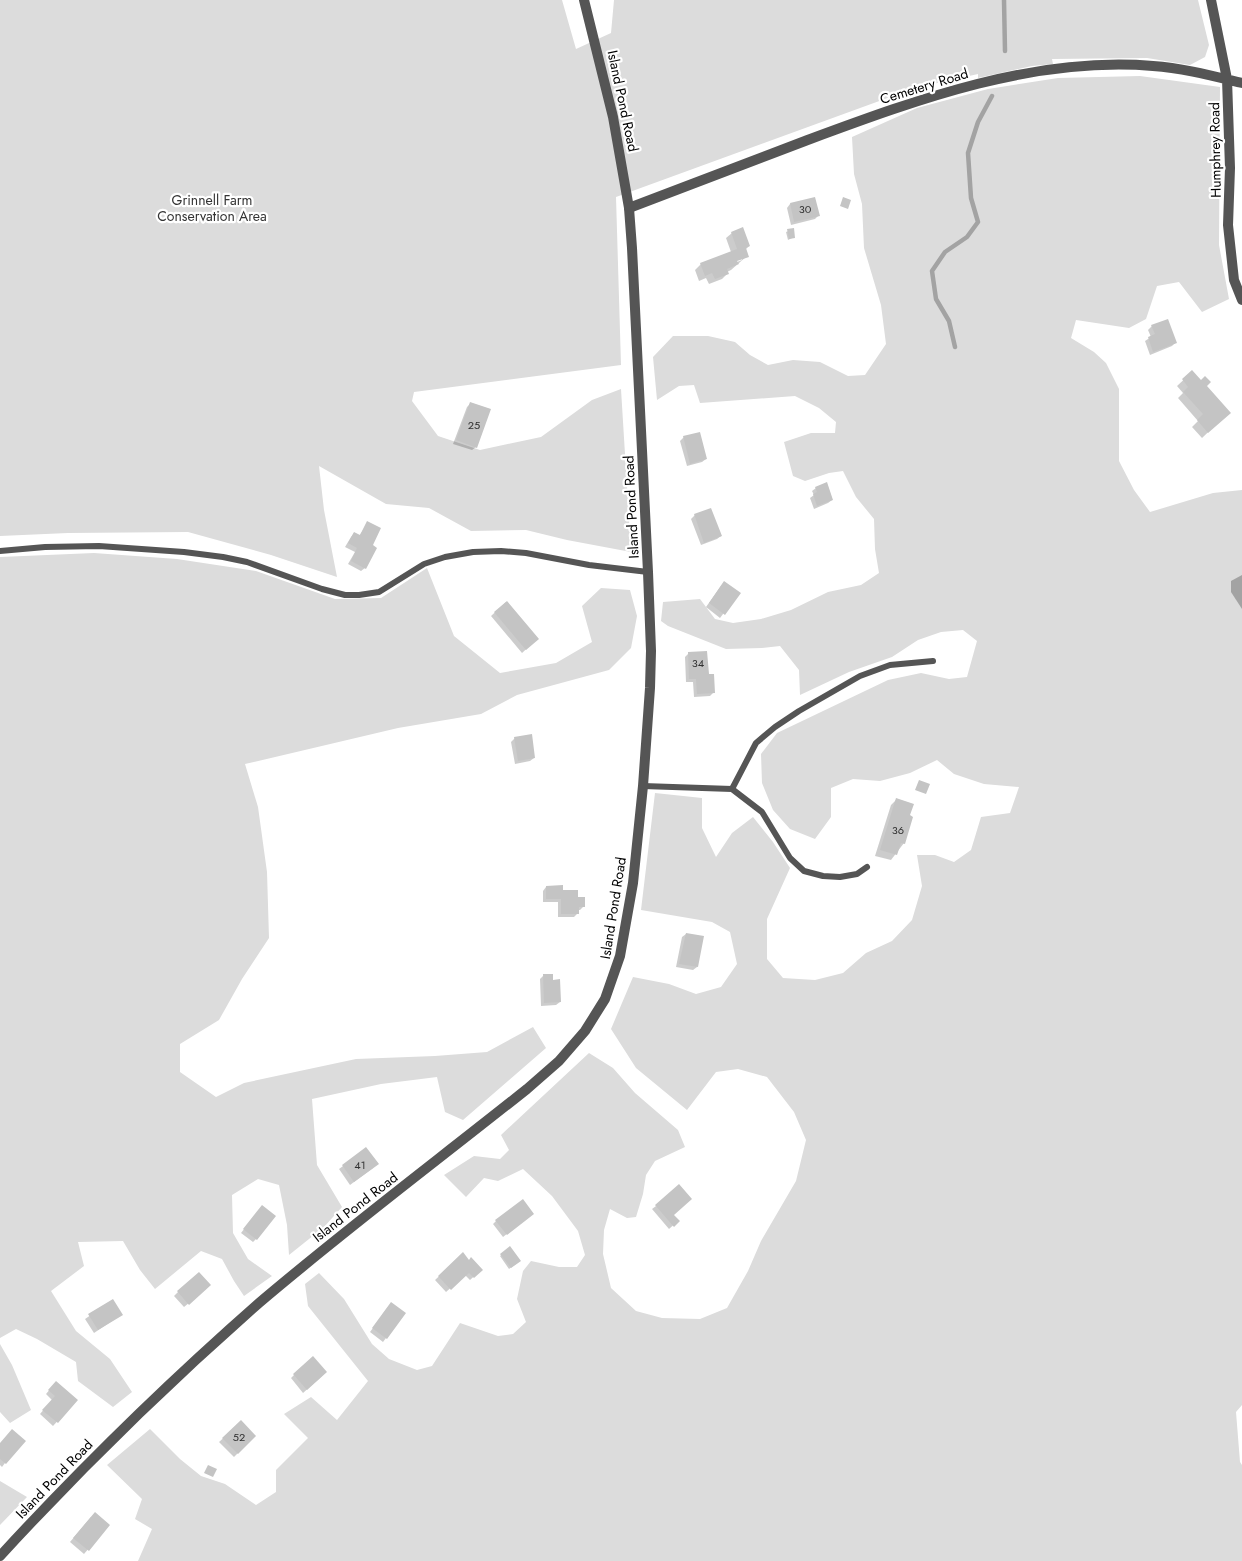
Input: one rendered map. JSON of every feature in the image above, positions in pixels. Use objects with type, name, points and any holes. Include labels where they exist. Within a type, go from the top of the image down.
[{"type":"street","name":"Island Pond Road","points":[[0,1556],[55,1496],[121,1430],[226,1334],[331,1244],[532,1086],[579,1039],[591,1023],[605,998],[620,956],[631,892],[643,786],[651,651],[629,208],[617,133],[606,82],[584,0]]},
{"type":"street","name":"Humphrey Road","points":[[1211,0],[1228,79],[1230,168],[1228,225],[1234,280],[1242,300]]},
{"type":"street","name":"Cemetery Road","points":[[629,208],[911,103],[1012,76],[1065,68],[1124,65],[1154,66],[1242,83]]},
{"type":"lane","points":[[0,551],[45,547],[99,546],[223,556],[247,562],[322,589],[345,595],[380,592],[424,564],[445,557],[473,552],[501,551],[526,553],[590,565],[648,572]]},
{"type":"lane","points":[[732,790],[756,743],[799,711],[860,676],[890,665],[933,661]]},
{"type":"lane","points":[[643,786],[732,790],[762,812],[790,858],[804,871],[823,876],[840,877],[857,874],[867,867]]},
{"type":"green space","name":"Grinnell Farm Conservation Area","points":[[0,0],[562,0],[576,49],[611,33],[614,0],[1198,0],[1209,45],[1205,57],[1190,65],[1147,58],[1052,59],[1053,64],[1032,66],[978,78],[978,74],[915,88],[616,197],[621,365],[414,392],[412,401],[438,436],[480,450],[541,437],[592,400],[621,389],[631,552],[526,530],[471,531],[429,508],[386,504],[319,466],[324,510],[337,577],[271,555],[188,532],[68,533],[0,536]]},
{"type":"green space","points":[[1140,76],[1220,87],[1219,245],[1229,299],[1202,312],[1179,282],[1157,286],[1146,319],[1129,328],[1076,320],[1071,338],[1094,352],[1106,363],[1119,389],[1119,461],[1134,490],[1150,512],[1213,493],[1242,490],[1242,1405],[1236,1412],[1240,1462],[1242,1465],[1242,1561],[138,1561],[152,1529],[135,1519],[142,1499],[107,1465],[150,1429],[180,1459],[201,1476],[225,1484],[256,1505],[276,1492],[276,1470],[308,1438],[284,1414],[311,1397],[337,1420],[368,1381],[308,1306],[305,1284],[319,1273],[344,1299],[372,1344],[389,1359],[417,1370],[432,1366],[460,1323],[498,1336],[513,1334],[526,1322],[517,1299],[523,1271],[531,1261],[559,1267],[577,1267],[585,1255],[578,1231],[552,1196],[523,1169],[498,1181],[484,1178],[466,1197],[444,1175],[474,1156],[500,1159],[509,1150],[501,1135],[589,1053],[613,1068],[635,1093],[678,1130],[685,1147],[655,1161],[646,1175],[636,1217],[627,1218],[610,1209],[604,1230],[603,1254],[611,1288],[636,1311],[662,1318],[700,1319],[727,1308],[748,1271],[761,1241],[796,1181],[806,1140],[794,1112],[767,1077],[738,1069],[716,1072],[687,1110],[636,1068],[611,1029],[633,977],[669,984],[696,994],[721,987],[737,964],[730,932],[712,922],[641,910],[655,793],[702,798],[702,828],[716,857],[732,833],[753,817],[773,842],[790,868],[767,919],[767,959],[783,978],[815,980],[843,973],[866,953],[892,941],[912,920],[922,886],[917,855],[935,855],[954,862],[971,850],[981,817],[1010,813],[1019,787],[984,784],[954,774],[937,760],[910,773],[880,781],[853,779],[831,788],[831,817],[815,839],[790,829],[773,810],[762,783],[761,754],[777,733],[888,680],[921,673],[949,679],[967,677],[977,641],[963,630],[941,632],[918,640],[892,657],[849,672],[800,695],[799,670],[780,646],[726,649],[668,626],[661,621],[663,602],[700,599],[715,619],[733,623],[761,619],[791,610],[828,592],[861,585],[879,573],[875,549],[874,519],[856,497],[843,471],[829,473],[805,481],[793,476],[784,442],[811,433],[835,433],[836,422],[819,408],[795,396],[700,403],[694,385],[679,386],[657,400],[653,357],[673,336],[708,336],[735,342],[750,355],[768,365],[793,360],[820,362],[848,376],[865,375],[886,344],[881,305],[864,248],[862,204],[854,174],[852,137],[917,108],[988,89],[1058,78]]},
{"type":"green space","points":[[94,553],[177,559],[256,571],[335,599],[381,598],[427,568],[454,636],[500,673],[556,663],[592,642],[582,606],[601,588],[630,590],[637,616],[631,648],[609,670],[517,695],[481,714],[398,728],[245,764],[258,807],[267,872],[269,938],[242,979],[219,1020],[180,1044],[180,1072],[216,1097],[244,1083],[356,1059],[487,1052],[533,1027],[546,1048],[463,1120],[445,1112],[437,1077],[381,1084],[312,1099],[317,1165],[342,1207],[324,1227],[289,1255],[287,1225],[279,1185],[258,1179],[232,1195],[233,1233],[248,1259],[272,1276],[244,1296],[222,1259],[201,1251],[155,1289],[140,1270],[123,1241],[78,1242],[84,1266],[51,1291],[76,1331],[110,1359],[132,1392],[113,1407],[78,1381],[76,1362],[16,1329],[0,1338],[0,557]]},
{"type":"green space","points":[[0,1344],[12,1365],[31,1410],[10,1423],[0,1412]]},
{"type":"green space","points":[[0,1481],[27,1497],[0,1525]]},
{"type":"shaded area","points":[[1242,575],[1242,609],[1231,592],[1231,581]]},
{"type":"building","points":[[815,197],[820,216],[794,222],[790,203]]},
{"type":"building","points":[[843,197],[851,200],[848,209],[840,206]]},
{"type":"building","points":[[743,227],[750,246],[746,248],[749,257],[737,261],[739,264],[727,269],[729,274],[715,279],[712,273],[705,276],[700,263],[737,249],[731,232]]},
{"type":"building","points":[[794,228],[795,238],[789,239],[787,229]]},
{"type":"building","points":[[1168,319],[1177,343],[1153,352],[1148,337],[1155,334],[1151,325]]},
{"type":"building","points":[[1192,370],[1201,380],[1205,376],[1211,382],[1207,386],[1231,413],[1208,433],[1197,420],[1203,414],[1183,392],[1188,387],[1182,379]]},
{"type":"building","points":[[470,402],[491,409],[477,448],[456,440]]},
{"type":"building","points":[[700,432],[707,459],[690,464],[683,436]]},
{"type":"building","points":[[827,482],[833,500],[817,506],[813,494],[817,492],[815,487]]},
{"type":"building","points":[[711,508],[722,536],[704,543],[694,514]]},
{"type":"building","points":[[367,521],[381,528],[373,545],[377,548],[366,569],[351,561],[357,548],[348,543],[354,532],[360,535]]},
{"type":"building","points":[[724,581],[741,593],[725,615],[709,603]]},
{"type":"building","points":[[507,601],[539,639],[526,650],[494,612]]},
{"type":"building","points":[[707,651],[709,674],[714,674],[715,693],[697,694],[696,679],[689,679],[688,652]]},
{"type":"building","points":[[532,734],[535,758],[518,761],[514,737]]},
{"type":"building","points":[[919,780],[930,784],[926,794],[915,790]]},
{"type":"building","points":[[896,798],[914,804],[910,815],[913,817],[905,844],[901,843],[897,855],[880,850]]},
{"type":"building","points":[[563,885],[563,890],[578,890],[578,897],[585,897],[585,907],[579,907],[579,914],[561,914],[561,899],[546,899],[546,886]]},
{"type":"building","points":[[686,933],[704,936],[698,967],[679,964]]},
{"type":"building","points":[[543,974],[553,974],[553,980],[560,979],[561,1002],[544,1003]]},
{"type":"building","points":[[366,1147],[379,1164],[354,1182],[342,1165]]},
{"type":"building","points":[[679,1184],[692,1199],[674,1215],[680,1221],[674,1227],[655,1205]]},
{"type":"building","points":[[523,1199],[534,1214],[507,1235],[495,1220]]},
{"type":"building","points":[[262,1205],[276,1216],[257,1240],[243,1229]]},
{"type":"building","points":[[510,1246],[521,1261],[511,1268],[500,1254]]},
{"type":"building","points":[[463,1252],[469,1260],[471,1257],[483,1270],[474,1278],[469,1273],[451,1290],[438,1276]]},
{"type":"building","points":[[199,1272],[211,1285],[189,1305],[177,1291]]},
{"type":"building","points":[[113,1299],[123,1315],[98,1330],[88,1314]]},
{"type":"building","points":[[391,1302],[406,1313],[387,1339],[372,1328]]},
{"type":"building","points":[[313,1356],[327,1372],[307,1390],[293,1374]]},
{"type":"building","points":[[56,1381],[78,1400],[58,1423],[42,1410],[55,1396],[48,1390]]},
{"type":"building","points":[[241,1420],[256,1436],[238,1454],[222,1438]]},
{"type":"building","points":[[12,1429],[26,1441],[6,1464],[0,1459],[0,1443]]},
{"type":"building","points":[[208,1465],[217,1469],[213,1477],[204,1473]]},
{"type":"building","points":[[95,1512],[110,1525],[89,1551],[73,1538]]},
{"type":"waterway","points":[[1004,0],[1005,51]]},
{"type":"waterway","points":[[955,347],[949,321],[936,299],[932,271],[945,252],[967,237],[978,222],[971,198],[968,153],[978,122],[992,96]]}]
